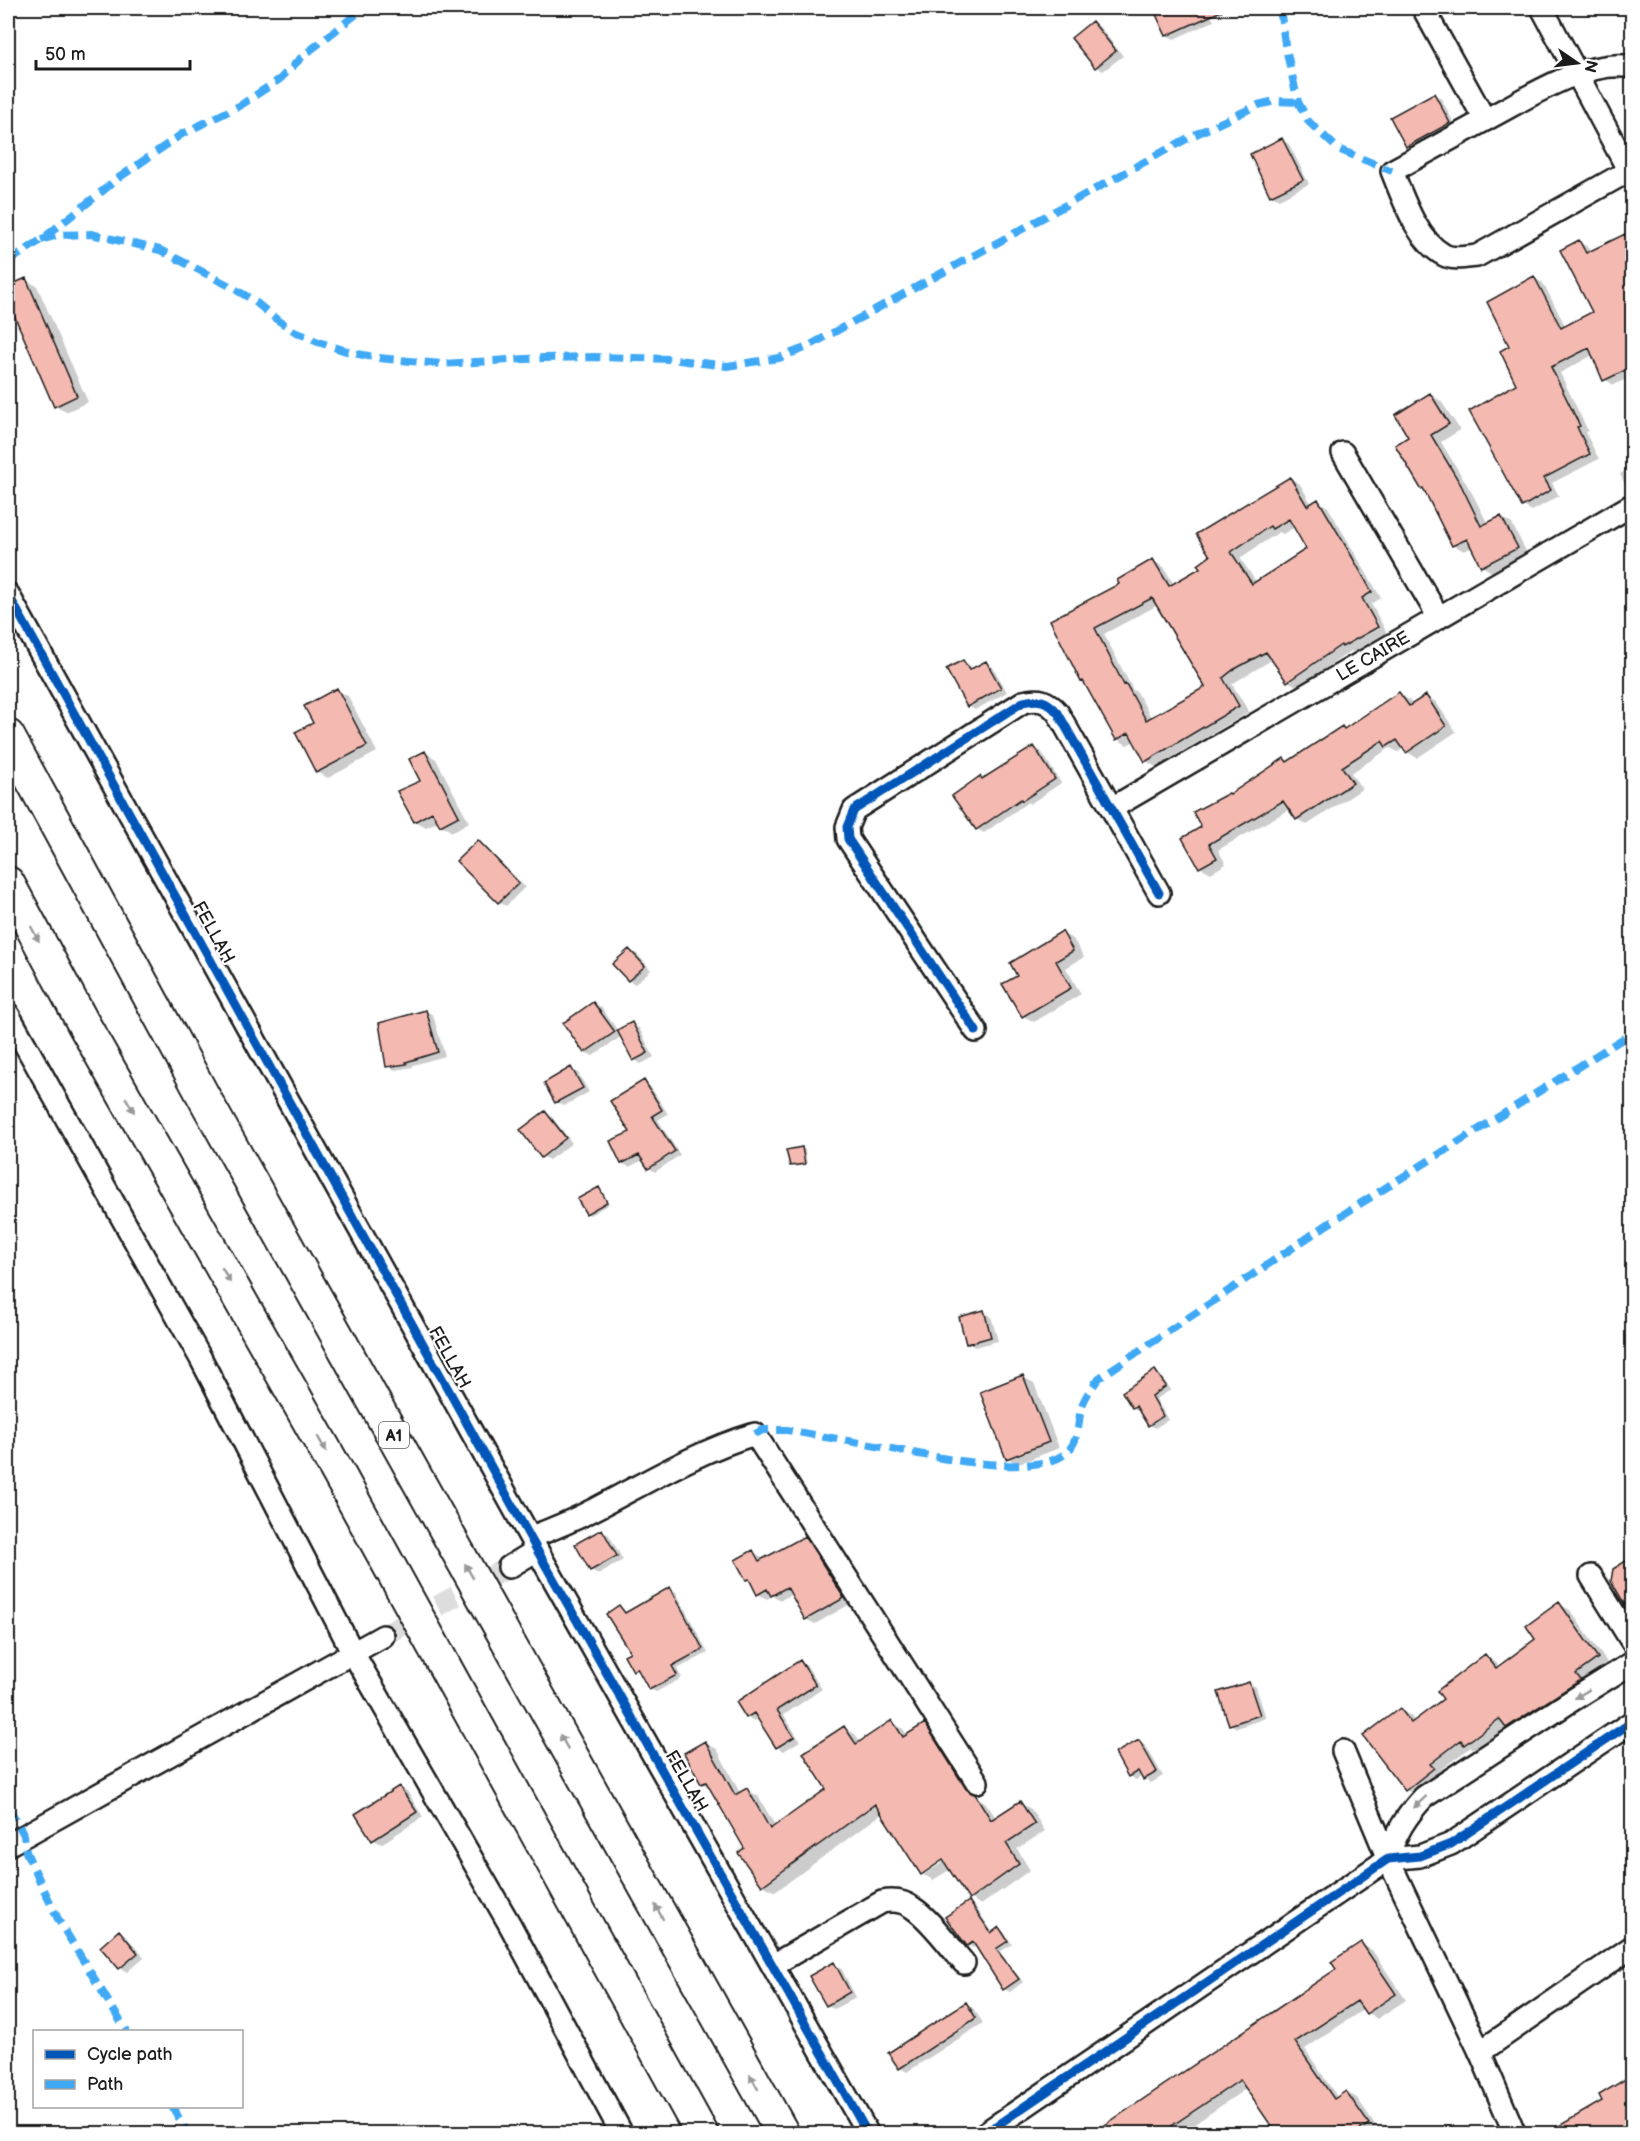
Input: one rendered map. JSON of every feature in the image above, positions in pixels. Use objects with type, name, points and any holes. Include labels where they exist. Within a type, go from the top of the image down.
[{"type":"highway","name":"A1","points":[[8,736],[206,1101],[783,2133]]},
{"type":"highway","points":[[8,883],[83,1023],[336,1469],[702,2133]]},
{"type":"street","points":[[1423,8],[1485,120]]},
{"type":"street","points":[[1542,8],[1577,73],[1632,172],[1477,256],[1460,258],[1445,256],[1433,246],[1413,220],[1392,171],[1577,73],[1602,66],[1632,67]]},
{"type":"street","points":[[1343,453],[1438,616]]},
{"type":"street","name":"LE CAIRE","points":[[1112,808],[1632,505]]},
{"type":"street","name":"FELLAH","points":[[8,594],[534,1544],[868,2133]]},
{"type":"street","points":[[976,1030],[848,839],[847,827],[854,810],[1023,702],[1035,699],[1044,700],[1058,713],[1159,893]]},
{"type":"street","points":[[8,1014],[201,1359],[353,1653],[510,1925],[622,2133]]},
{"type":"street","points":[[509,1567],[534,1544],[592,1511],[700,1454],[722,1444],[755,1434],[977,1782]]},
{"type":"street","points":[[1591,1576],[1632,1642]]},
{"type":"street","points":[[8,1845],[250,1708],[383,1636]]},
{"type":"street","points":[[1388,1859],[1401,1825],[1424,1797],[1632,1664]]},
{"type":"street","points":[[984,2133],[1388,1859],[1420,1856],[1451,1844],[1632,1722]]},
{"type":"street","points":[[1343,1751],[1388,1859],[1480,2052],[1515,2133]]},
{"type":"street","points":[[773,1965],[882,1902],[892,1900],[914,1908],[964,1963]]},
{"type":"street","points":[[1480,2052],[1632,1947]]},
{"type":"building","points":[[1153,8],[1228,8],[1166,36]]},
{"type":"building","points":[[1092,21],[1116,51],[1095,68],[1071,38]]},
{"type":"building","points":[[1434,93],[1450,123],[1406,147],[1390,117]]},
{"type":"building","points":[[1282,138],[1303,180],[1270,196],[1250,154]]},
{"type":"building","points":[[1625,234],[1632,250],[1632,256],[1625,259],[1632,274],[1632,367],[1603,381],[1589,348],[1551,367],[1580,426],[1577,427],[1590,454],[1544,478],[1551,490],[1522,507],[1469,411],[1516,384],[1500,351],[1509,346],[1487,302],[1534,276],[1561,328],[1592,312],[1560,250],[1579,240],[1586,253]]},
{"type":"building","points":[[26,278],[77,396],[54,407],[8,301],[8,286]]},
{"type":"building","points":[[1430,393],[1449,424],[1431,435],[1461,485],[1481,526],[1501,516],[1518,548],[1481,567],[1467,539],[1452,546],[1423,488],[1421,489],[1395,445],[1408,437],[1395,415]]},
{"type":"building","points":[[1290,477],[1307,506],[1318,499],[1351,555],[1372,592],[1362,598],[1378,627],[1342,647],[1341,645],[1287,682],[1266,652],[1233,670],[1223,678],[1239,706],[1145,762],[1129,733],[1116,740],[1083,681],[1081,682],[1050,620],[1119,584],[1117,580],[1153,559],[1169,586],[1200,568],[1198,565],[1210,556],[1196,534]],"holes":[[[1289,519],[1306,549],[1252,584],[1231,552],[1270,526],[1272,529]],[[1152,598],[1205,687],[1146,720],[1126,684],[1124,685],[1095,628]]]},
{"type":"building","points":[[963,660],[969,670],[986,661],[1001,688],[967,707],[946,669]]},
{"type":"building","points":[[337,688],[367,746],[316,773],[295,732],[313,723],[304,706]]},
{"type":"building","points":[[1399,692],[1409,706],[1426,695],[1446,726],[1406,753],[1397,740],[1386,747],[1382,741],[1342,767],[1353,783],[1296,820],[1283,801],[1209,844],[1217,858],[1199,868],[1182,838],[1201,827],[1193,812],[1230,794],[1284,758],[1287,762],[1342,726],[1344,729]]},
{"type":"building","points":[[1034,746],[1055,779],[976,830],[952,796],[980,776],[982,779]]},
{"type":"building","points":[[425,751],[459,816],[440,826],[432,812],[414,822],[397,791],[420,781],[409,759]]},
{"type":"building","points":[[478,840],[519,883],[498,903],[456,861]]},
{"type":"building","points":[[1062,931],[1073,951],[1056,961],[1071,988],[1022,1017],[1002,984],[1017,976],[1010,963]]},
{"type":"building","points":[[629,949],[645,966],[628,981],[612,964]]},
{"type":"building","points":[[593,1002],[615,1032],[584,1053],[563,1023]]},
{"type":"building","points":[[426,1010],[438,1052],[406,1062],[407,1064],[386,1067],[379,1023]]},
{"type":"building","points":[[632,1022],[648,1053],[633,1061],[617,1030]]},
{"type":"building","points":[[571,1067],[583,1088],[555,1103],[544,1083]]},
{"type":"building","points":[[644,1080],[662,1110],[652,1116],[675,1151],[648,1169],[639,1155],[621,1164],[610,1141],[630,1132],[610,1101]]},
{"type":"building","points":[[545,1111],[566,1138],[541,1158],[520,1130]]},
{"type":"building","points":[[802,1147],[805,1164],[790,1166],[786,1150]]},
{"type":"building","points":[[599,1187],[607,1202],[586,1214],[577,1199]]},
{"type":"building","points":[[984,1310],[991,1337],[966,1344],[959,1317]]},
{"type":"building","points":[[1155,1370],[1166,1386],[1152,1396],[1163,1416],[1148,1426],[1136,1406],[1132,1408],[1122,1392]]},
{"type":"building","points":[[1023,1375],[1049,1442],[1006,1459],[980,1392]]},
{"type":"building","points":[[602,1529],[617,1556],[590,1571],[575,1544]]},
{"type":"building","points":[[805,1536],[844,1598],[805,1620],[787,1587],[771,1596],[767,1589],[757,1595],[735,1560],[753,1550],[759,1561]]},
{"type":"building","points":[[1632,1557],[1632,1617],[1611,1581],[1613,1569]]},
{"type":"building","points":[[670,1587],[703,1649],[672,1666],[677,1675],[649,1690],[637,1668],[633,1671],[624,1655],[630,1652],[606,1614],[619,1605],[625,1613]]},
{"type":"building","points":[[1559,1602],[1598,1658],[1576,1674],[1581,1680],[1506,1728],[1499,1719],[1464,1745],[1461,1740],[1430,1764],[1434,1768],[1405,1791],[1363,1736],[1400,1708],[1411,1723],[1443,1699],[1437,1691],[1485,1654],[1496,1668],[1535,1639],[1526,1626]]},
{"type":"building","points":[[800,1660],[816,1685],[777,1710],[794,1737],[776,1748],[754,1713],[746,1718],[736,1702]]},
{"type":"building","points":[[1249,1682],[1260,1715],[1229,1725],[1218,1692]]},
{"type":"building","points":[[892,1720],[903,1737],[925,1723],[966,1789],[975,1794],[991,1820],[1020,1801],[1035,1824],[1006,1843],[1019,1864],[969,1900],[943,1860],[921,1875],[875,1804],[762,1886],[738,1853],[744,1848],[706,1782],[701,1784],[684,1753],[705,1741],[735,1795],[747,1788],[770,1829],[826,1789],[803,1753],[844,1726],[856,1744]]},
{"type":"building","points":[[1139,1740],[1157,1772],[1143,1780],[1138,1771],[1128,1777],[1115,1753]]},
{"type":"building","points":[[399,1786],[417,1812],[372,1841],[355,1814]]},
{"type":"building","points":[[969,1901],[991,1933],[999,1927],[1008,1941],[996,1949],[1019,1979],[1003,1990],[973,1942],[967,1946],[945,1917]]},
{"type":"building","points":[[119,1930],[138,1953],[119,1969],[100,1947]]},
{"type":"building","points":[[1361,1942],[1396,1994],[1366,2014],[1357,2001],[1295,2042],[1334,2099],[1346,2091],[1369,2124],[1355,2133],[1276,2133],[1240,2080],[1161,2133],[1093,2133],[1336,1969],[1331,1962]]},
{"type":"building","points":[[834,1962],[850,1992],[826,2006],[809,1976]]},
{"type":"building","points":[[966,2002],[976,2018],[899,2069],[888,2053]]},
{"type":"building","points":[[1632,2075],[1632,2129],[1626,2133],[1547,2133],[1602,2101],[1599,2095]]},
{"type":"tunnel","points":[[383,1636],[509,1567]]},
{"type":"marked path","points":[[8,262],[41,240],[120,177],[182,134],[241,105],[280,79],[303,56],[364,8]]},
{"type":"marked path","points":[[1280,8],[1285,44],[1298,102],[1309,122],[1338,149],[1392,171]]},
{"type":"marked path","points":[[41,240],[58,235],[91,234],[160,250],[253,300],[296,332],[353,353],[379,358],[441,364],[595,357],[670,359],[727,366],[779,358],[805,348],[1190,137],[1258,105],[1275,101],[1298,102]]},
{"type":"marked path","points":[[755,1434],[763,1430],[787,1430],[978,1463],[1031,1464],[1052,1460],[1067,1452],[1075,1441],[1084,1401],[1099,1378],[1328,1224],[1632,1033]]},
{"type":"marked path","points":[[8,1806],[24,1835],[26,1852],[59,1921],[126,2030]]},
{"type":"marked path","points":[[173,2108],[188,2134]]},
{"type":"cycle path","points":[[8,594],[537,1550],[868,2134]]},
{"type":"cycle path","points":[[976,1031],[848,839],[847,827],[854,810],[1023,702],[1042,701],[1058,713],[1159,893]]},
{"type":"cycle path","points":[[984,2134],[1388,1859],[1420,1856],[1451,1844],[1632,1722]]}]
